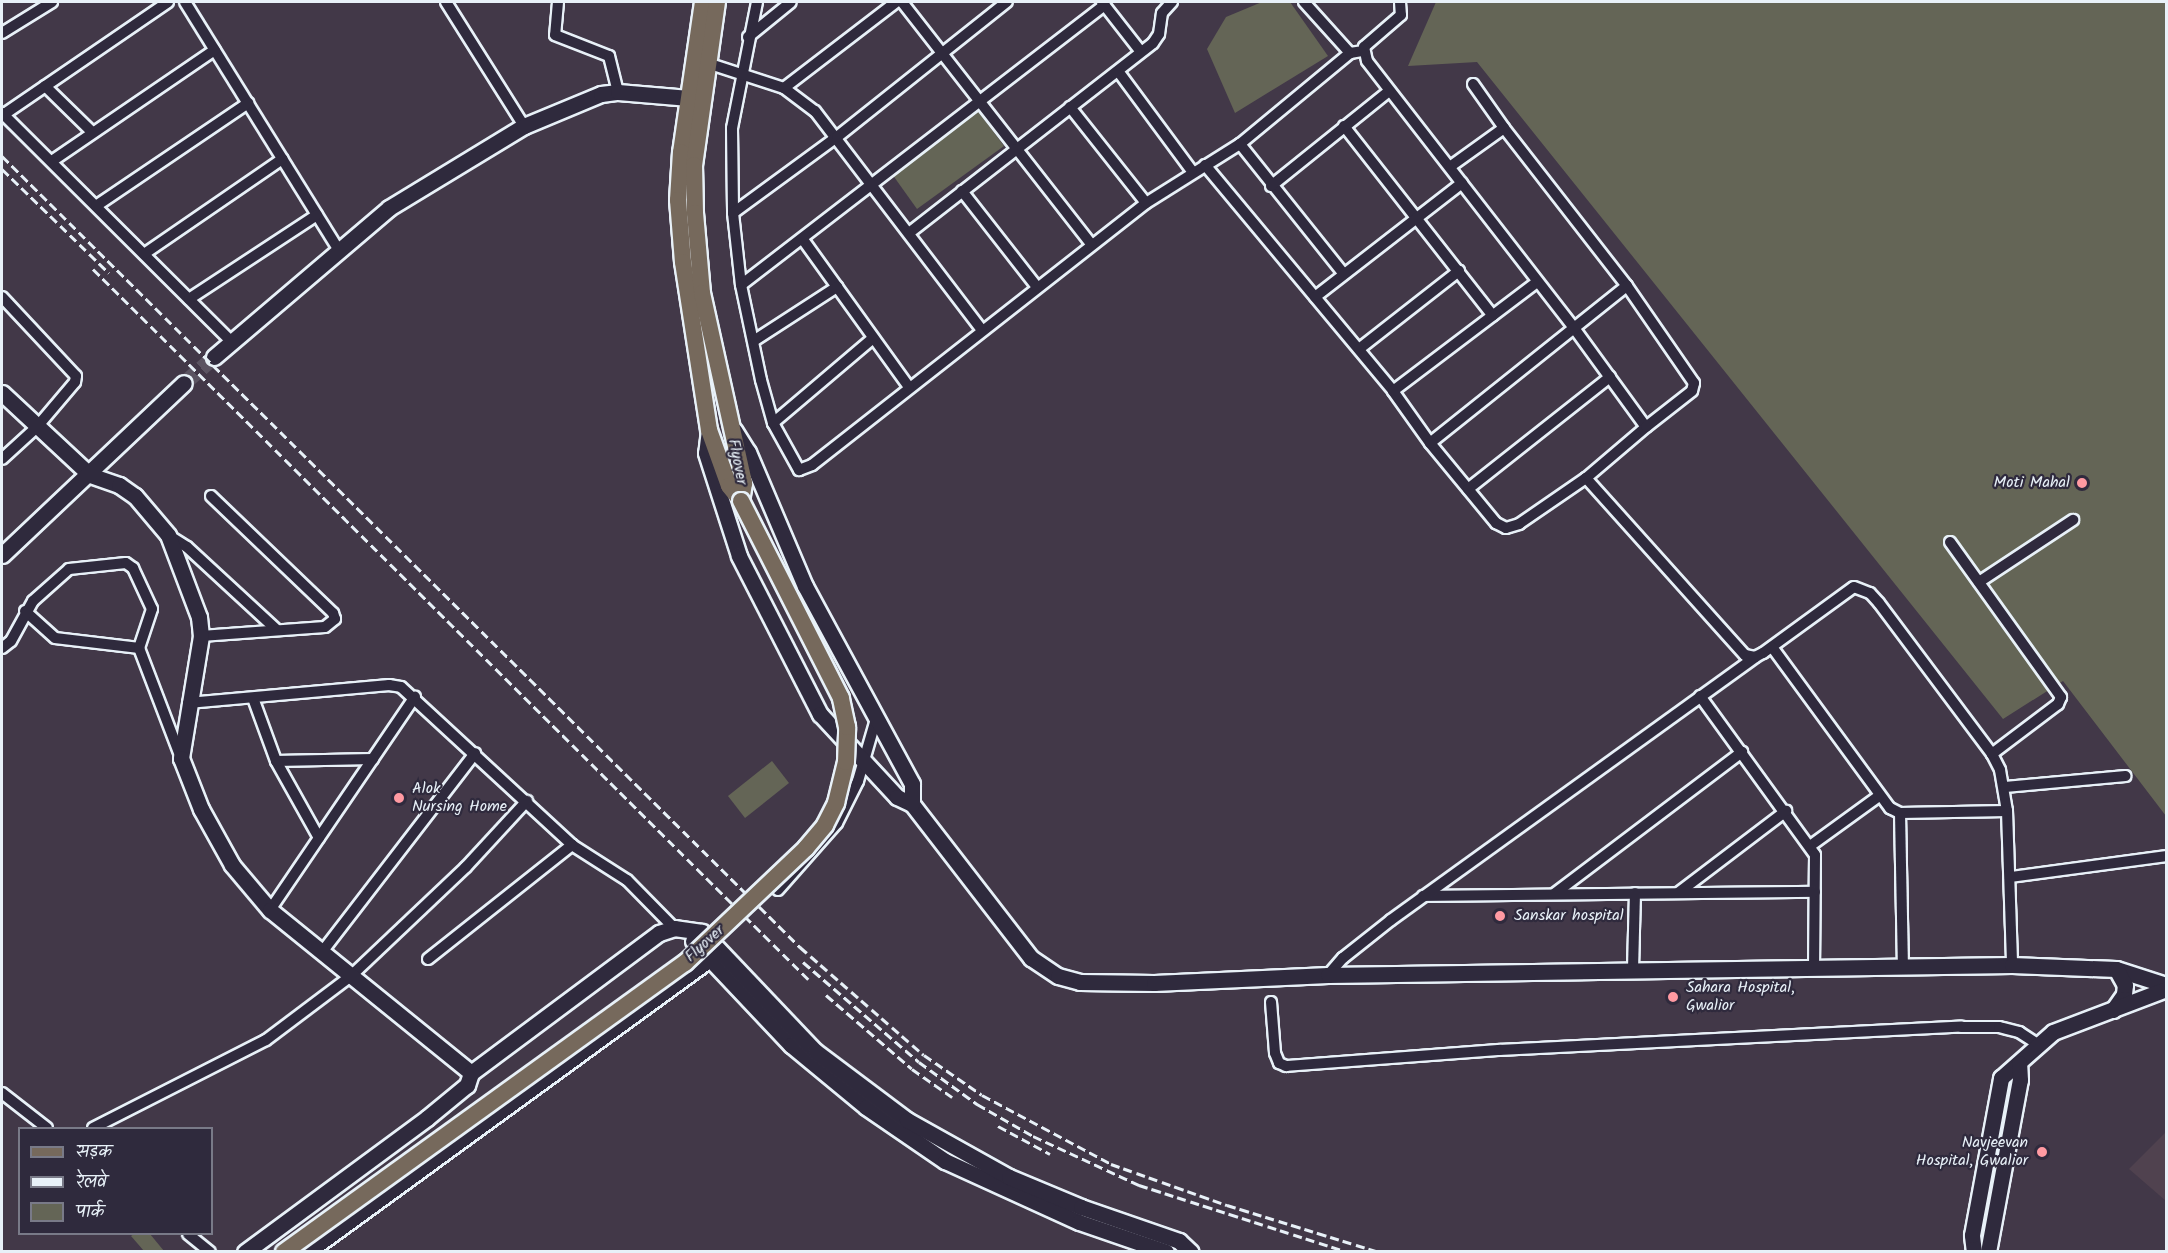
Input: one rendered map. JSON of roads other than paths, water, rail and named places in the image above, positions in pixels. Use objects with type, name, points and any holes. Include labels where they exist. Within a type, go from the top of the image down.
[{"type":"main road","points":[[701,61],[703,2]]},
{"type":"main road","points":[[695,99],[701,61],[717,2]]},
{"type":"main road","name":"Flyover","points":[[695,99],[694,165],[702,293],[734,448],[744,483],[741,501]]},
{"type":"main road","name":"Flyover","points":[[284,1251],[685,963],[825,825],[836,803],[846,762],[847,727],[841,698],[741,501],[729,486],[709,430],[683,262],[678,200],[695,99]]},
{"type":"street","points":[[2,33],[52,2]]},
{"type":"street","points":[[168,2],[2,114],[234,343]]},
{"type":"street","points":[[185,2],[338,249]]},
{"type":"street","points":[[446,2],[524,126]]},
{"type":"street","points":[[558,2],[555,35],[609,56],[618,92]]},
{"type":"street","points":[[757,2],[748,37],[732,128],[733,213],[741,285],[773,423],[794,465],[805,469],[1146,203],[1192,171],[1240,144],[1350,53],[1362,51],[1401,15],[1400,2]]},
{"type":"street","points":[[748,37],[791,2]]},
{"type":"street","points":[[784,88],[896,2]]},
{"type":"street","points":[[902,2],[981,99],[1092,245]]},
{"type":"street","points":[[733,213],[837,137],[941,52],[1007,2]]},
{"type":"street","points":[[909,233],[1141,52],[1159,34],[1162,13],[1171,2]]},
{"type":"street","points":[[1304,2],[1350,53]]},
{"type":"street","points":[[741,285],[804,241],[1104,3],[1141,52]]},
{"type":"street","points":[[52,161],[215,50]]},
{"type":"street","points":[[1362,51],[1389,91],[1450,166],[1574,328],[1646,427]]},
{"type":"street","points":[[701,61],[784,88],[814,111],[837,137],[982,330]]},
{"type":"street","points":[[1118,71],[1192,171]]},
{"type":"street","points":[[1205,165],[1393,390],[1430,443],[1496,523],[1506,528],[1519,524],[1586,478],[1692,391],[1694,383],[1627,286],[1504,128],[1473,84]]},
{"type":"street","points":[[45,86],[92,132]]},
{"type":"street","points":[[1271,186],[1389,91]]},
{"type":"street","points":[[214,357],[234,343],[338,249],[412,192],[524,126],[582,99],[618,92],[695,99]]},
{"type":"street","points":[[96,206],[248,103]]},
{"type":"street","points":[[1070,107],[1146,203]]},
{"type":"street","points":[[1344,126],[1493,316]]},
{"type":"street","points":[[1450,166],[1504,128]]},
{"type":"street","points":[[1240,144],[1271,186],[1343,273]]},
{"type":"street","points":[[144,254],[282,159]]},
{"type":"street","points":[[1315,297],[1343,273],[1462,183]]},
{"type":"street","points":[[962,191],[1037,287]]},
{"type":"street","points":[[189,299],[317,214]]},
{"type":"street","points":[[804,241],[872,339],[909,387]]},
{"type":"street","points":[[1359,349],[1459,272]]},
{"type":"street","points":[[1393,390],[1537,282]]},
{"type":"street","points":[[1430,443],[1627,286]]},
{"type":"street","points":[[755,340],[837,287]]},
{"type":"street","points":[[2,459],[37,427],[75,382],[76,376],[4,305]]},
{"type":"street","points":[[773,423],[872,339]]},
{"type":"street","points":[[1468,489],[1611,377]]},
{"type":"street","points":[[2,555],[90,475],[184,383]]},
{"type":"street","points":[[2,393],[90,475],[119,485],[135,496],[168,535],[187,547],[277,630]]},
{"type":"street","points":[[729,423],[748,452],[805,586],[912,784],[912,804]]},
{"type":"street","points":[[709,430],[706,453],[739,556],[819,714],[897,797],[912,804],[1031,958],[1058,976],[1080,982],[1154,982],[1328,975],[2012,965],[2116,969],[2166,987]]},
{"type":"street","points":[[1586,478],[1741,652],[1755,657]]},
{"type":"street","points":[[201,636],[326,627],[335,619],[333,613],[211,496]]},
{"type":"street","points":[[1979,582],[2073,520]]},
{"type":"street","points":[[168,535],[198,617],[201,636],[188,704],[181,758]]},
{"type":"street","points":[[1950,542],[2061,697],[2058,704],[1992,754]]},
{"type":"street","points":[[2,648],[11,641],[25,611],[69,569],[126,563],[133,568],[152,609],[139,648],[214,836],[270,910],[471,1073]]},
{"type":"street","points":[[1328,975],[1343,958],[1423,896],[1700,696],[1772,647],[1846,590],[1859,587],[1869,593],[1902,632],[1992,754],[2006,787],[2011,877],[2012,965]]},
{"type":"street","points":[[25,611],[55,638],[139,648]]},
{"type":"street","points":[[1772,647],[1880,796],[1900,813],[2007,812]]},
{"type":"street","points":[[188,704],[389,685],[401,687],[415,697],[572,845],[627,879],[693,942],[714,956],[815,1051],[907,1120],[1009,1177],[1081,1207],[1179,1241],[1191,1251]]},
{"type":"street","points":[[1700,696],[1786,811],[1815,855],[1814,968]]},
{"type":"street","points":[[270,910],[415,697]]},
{"type":"street","points":[[253,698],[276,761],[319,838]]},
{"type":"street","points":[[778,890],[837,823],[865,762],[876,719]]},
{"type":"street","points":[[1554,894],[1742,752]]},
{"type":"street","points":[[322,952],[475,753]]},
{"type":"street","points":[[276,761],[373,759]]},
{"type":"street","points":[[2006,787],[2125,776]]},
{"type":"street","points":[[1810,846],[1880,796]]},
{"type":"street","points":[[95,1127],[266,1040],[351,976],[466,867],[527,801]]},
{"type":"street","points":[[1678,893],[1786,811]]},
{"type":"street","points":[[1900,813],[1903,967]]},
{"type":"street","points":[[428,959],[572,845]]},
{"type":"street","points":[[2011,877],[2166,856]]},
{"type":"street","points":[[1423,896],[1815,892]]},
{"type":"street","points":[[1633,969],[1635,893]]},
{"type":"street","points":[[245,1251],[427,1118],[467,1085],[471,1073],[507,1050],[645,942],[681,929]]},
{"type":"street","points":[[307,1251],[714,956]]},
{"type":"street","points":[[714,956],[791,1045],[866,1107],[945,1161],[1079,1222],[1166,1251]]},
{"type":"street","points":[[2112,1011],[2124,994],[2125,981],[2116,969]]},
{"type":"street","points":[[1969,1251],[2001,1078],[2019,1063],[2036,1043],[2053,1032],[2112,1011],[2166,987]]},
{"type":"street","points":[[1271,1002],[1275,1053],[1279,1063],[1286,1066],[1499,1050],[1961,1027],[1999,1027],[2019,1032],[2036,1043]]},
{"type":"street","points":[[1989,1251],[2020,1080],[2019,1063]]},
{"type":"street","points":[[2,1093],[46,1127]]},
{"type":"street","points":[[190,1235],[210,1251]]},
{"type":"street","points":[[1972,1235],[1974,1251]]},
{"type":"tunnel","points":[[184,383],[214,357]]},
{"type":"railway","points":[[2,156],[800,947],[924,1055],[982,1095],[1111,1164],[1227,1205],[1379,1252]]},
{"type":"railway","points":[[2,169],[109,273]]},
{"type":"railway","points":[[93,269],[808,979]]},
{"type":"railway","points":[[803,962],[919,1062],[977,1104],[1033,1136],[1139,1185],[1348,1252]]},
{"type":"railway","points":[[826,995],[912,1069],[952,1097]]},
{"type":"railway","points":[[998,1126],[1050,1154]]},
{"type":"place","name":"Moti Mahal","points":[[2082,483]]},
{"type":"place","name":"Alok Nursing Home","points":[[399,798]]},
{"type":"place","name":"Sanskar hospital","points":[[1500,916]]},
{"type":"place","name":"Sahara Hospital, Gwalior","points":[[1673,997]]},
{"type":"place","name":"Navjeevan Hospital, Gwalior","points":[[2042,1152]]}]
